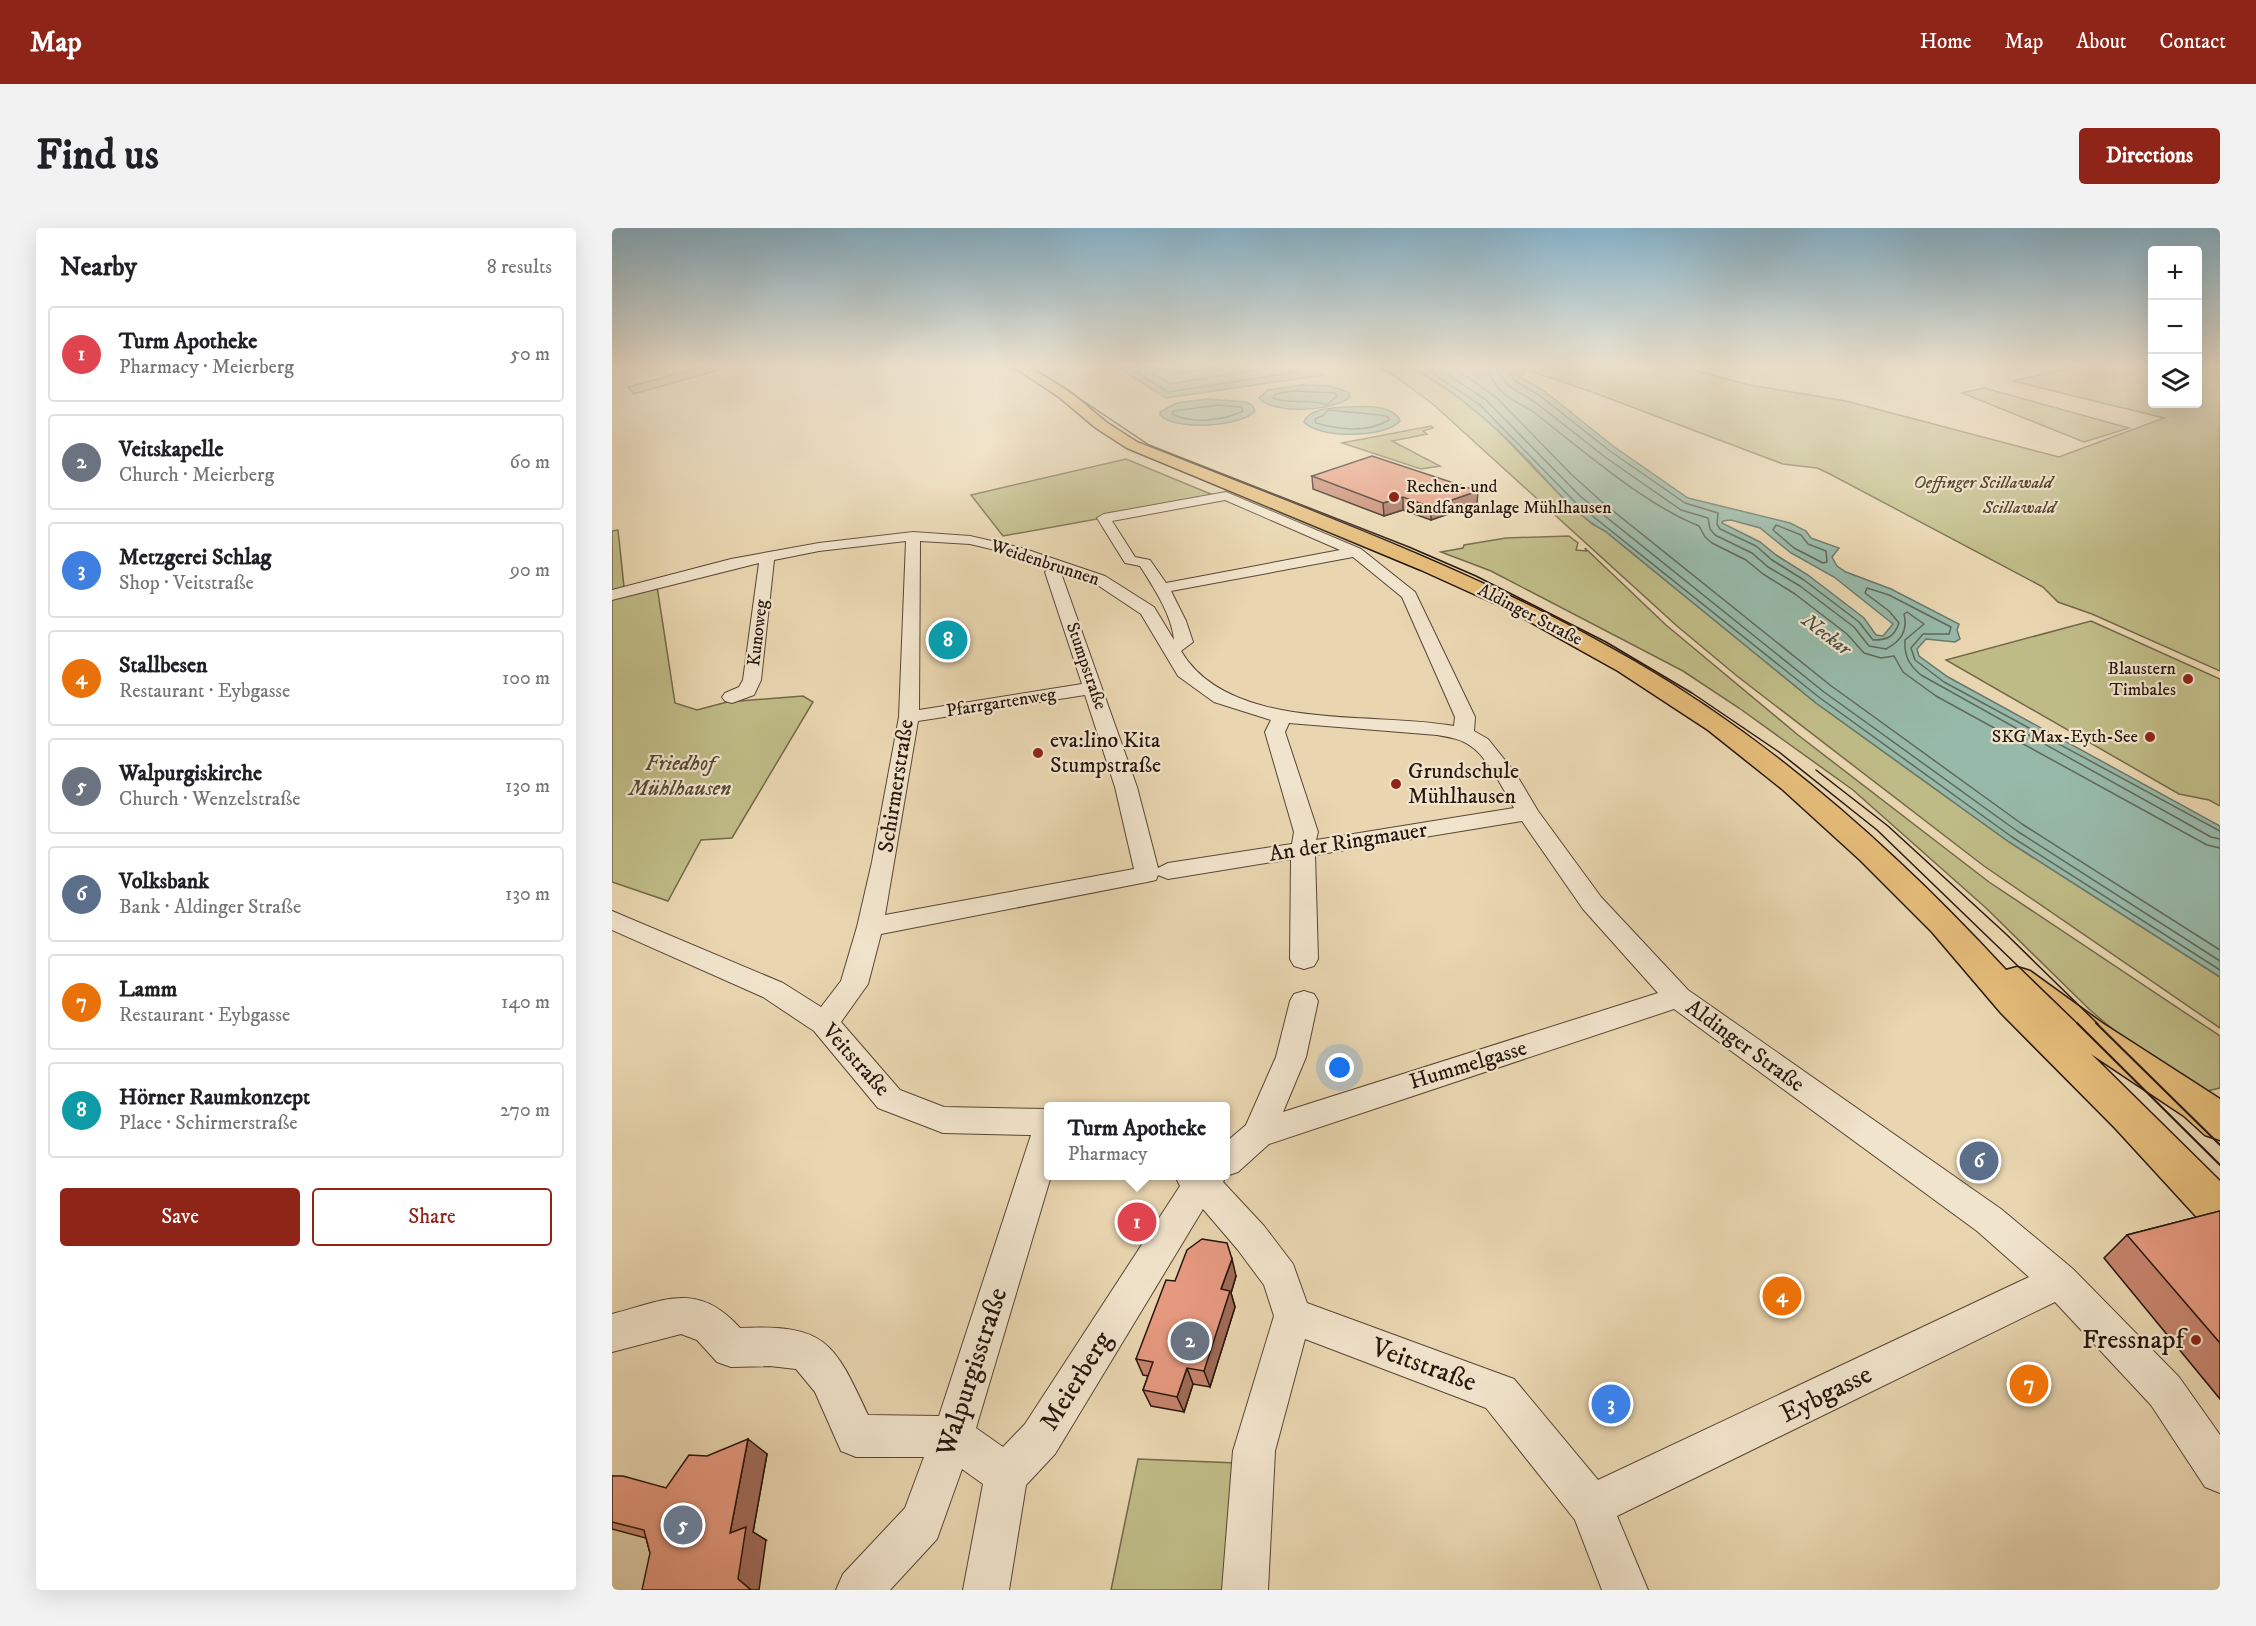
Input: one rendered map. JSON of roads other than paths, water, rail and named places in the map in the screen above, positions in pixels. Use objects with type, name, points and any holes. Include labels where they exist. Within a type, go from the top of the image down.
[{"type":"main road","name":"Aldinger Straße","points":[[1105,428],[1132,445],[1437,570],[1538,617],[1626,666],[1717,726],[1792,783],[1871,853],[1944,924],[2014,1003],[2130,1116],[2220,1211]]},
{"type":"main road","name":"Aldinger Straße","points":[[1944,924],[2047,1004],[2198,1104],[2220,1123]]},
{"type":"street","points":[[1172,649],[1184,642],[1179,622],[1162,588],[1145,563],[1130,560],[1104,518],[1226,496],[1356,552],[1409,595],[1465,717],[1464,734]]},
{"type":"street","name":"Weidenbrunnen","points":[[612,595],[767,558],[841,544],[913,536],[943,537],[993,544],[1099,579],[1128,596],[1148,611],[1184,672],[1221,698],[1282,717],[1437,729],[1464,734]]},
{"type":"street","name":"Schirmerstraße","points":[[824,1023],[854,984],[870,927],[909,717],[913,536]]},
{"type":"street","points":[[1162,588],[1356,552]]},
{"type":"street","name":"Kunoweg","points":[[732,698],[747,691],[752,680],[767,558]]},
{"type":"street","name":"Stumpstraße","points":[[1061,567],[1053,572],[1126,787],[1158,873]]},
{"type":"street","name":"Pfarrgartenweg","points":[[909,717],[1094,688]]},
{"type":"street","points":[[1282,717],[1275,732],[1306,832],[1302,849],[1305,959]]},
{"type":"street","name":"Aldinger Straße","points":[[1464,734],[1481,742],[1592,903],[1678,997],[1989,1220],[2060,1281],[2165,1391],[2220,1472]]},
{"type":"street","name":"An der Ringmauer","points":[[870,927],[1158,873],[1528,813]]},
{"type":"street","name":"Veitstraße","points":[[612,920],[773,990],[824,1023],[889,1099],[943,1120],[1044,1122]]},
{"type":"street","name":"Hummelgasse","points":[[1258,1134],[1678,997]]},
{"type":"street","points":[[1258,1134],[1291,1057],[1304,1000]]},
{"type":"street","name":"Meierberg","points":[[1230,1156],[1258,1134]]},
{"type":"street","name":"Walpurgisstraße","points":[[859,1590],[921,1523],[952,1437],[1044,1146]]},
{"type":"street","name":"Meierberg","points":[[1006,1475],[1040,1438],[1203,1180]]},
{"type":"street","points":[[1211,1180],[1280,1276],[1293,1316],[1254,1451],[1245,1590]]},
{"type":"street","name":"Eybgasse","points":[[1591,1506],[2060,1281]]},
{"type":"street","points":[[612,1333],[680,1315],[720,1332],[731,1348],[757,1346],[807,1353],[828,1374],[856,1437],[952,1437],[1006,1475],[986,1590]]},
{"type":"street","name":"Veitstraße","points":[[1293,1316],[1500,1393],[1591,1506],[1625,1590]]},
{"type":"water","points":[[1312,428],[1390,428],[1381,431],[1352,434],[1337,434]]},
{"type":"water","name":"Neckar","points":[[1494,428],[1590,428],[1688,498],[1790,523],[1806,531],[1811,538],[1839,548],[1832,557],[1837,566],[1846,572],[1891,589],[1959,624],[1957,630],[1960,639],[1955,642],[1926,639],[1917,649],[1919,656],[1948,677],[2220,826],[2220,977],[2009,842],[1816,703],[1605,531],[1583,516]],"holes":[[[1731,520],[1760,528],[1791,553],[1834,577],[1893,624],[1883,636],[1876,635],[1864,618],[1808,575],[1760,542],[1722,523]]]},
{"type":"tram line","points":[[1123,428],[1149,445],[1409,547],[1476,576],[1606,642],[1692,693],[1779,752],[1877,830],[2078,1024]]},
{"type":"tram line","points":[[1816,770],[1888,826],[2006,934],[2098,1024]]},
{"type":"tram line","points":[[2077,1023],[2220,1165]]},
{"type":"tram line","points":[[2096,1023],[2220,1145]]},
{"type":"place","name":"Rechen- und Sandfanganlage Mühlhausen","points":[[1394,497]]},
{"type":"place","name":"Hörner Raumkonzept","points":[[948,640]]},
{"type":"place","name":"Blaustern Timbales","points":[[2188,679]]},
{"type":"place","name":"SKG Max-Eyth-See","points":[[2150,737]]},
{"type":"place","name":"eva:lino Kita Stumpstraße","points":[[1038,753]]},
{"type":"place","name":"Grundschule Mühlhausen","points":[[1396,784]]},
{"type":"place","name":"Volksbank","points":[[1979,1161]]},
{"type":"place","name":"Turm Apotheke","points":[[1137,1222]]},
{"type":"place","name":"Stallbesen","points":[[1782,1296]]},
{"type":"place","name":"Fressnapf","points":[[2196,1340]]},
{"type":"place","name":"Veitskapelle","points":[[1190,1341]]},
{"type":"place","name":"Lamm","points":[[2029,1384]]},
{"type":"place","name":"Metzgerei Schlag","points":[[1611,1404]]},
{"type":"place","name":"Walpurgiskirche","points":[[683,1525]]},
{"type":"park label","name":"Oeffinger Scillawald","points":[[1983,483]]},
{"type":"park label","name":"Scillawald","points":[[2019,508]]},
{"type":"park label","name":"Friedhof Mühlhausen","points":[[680,776]]}]
